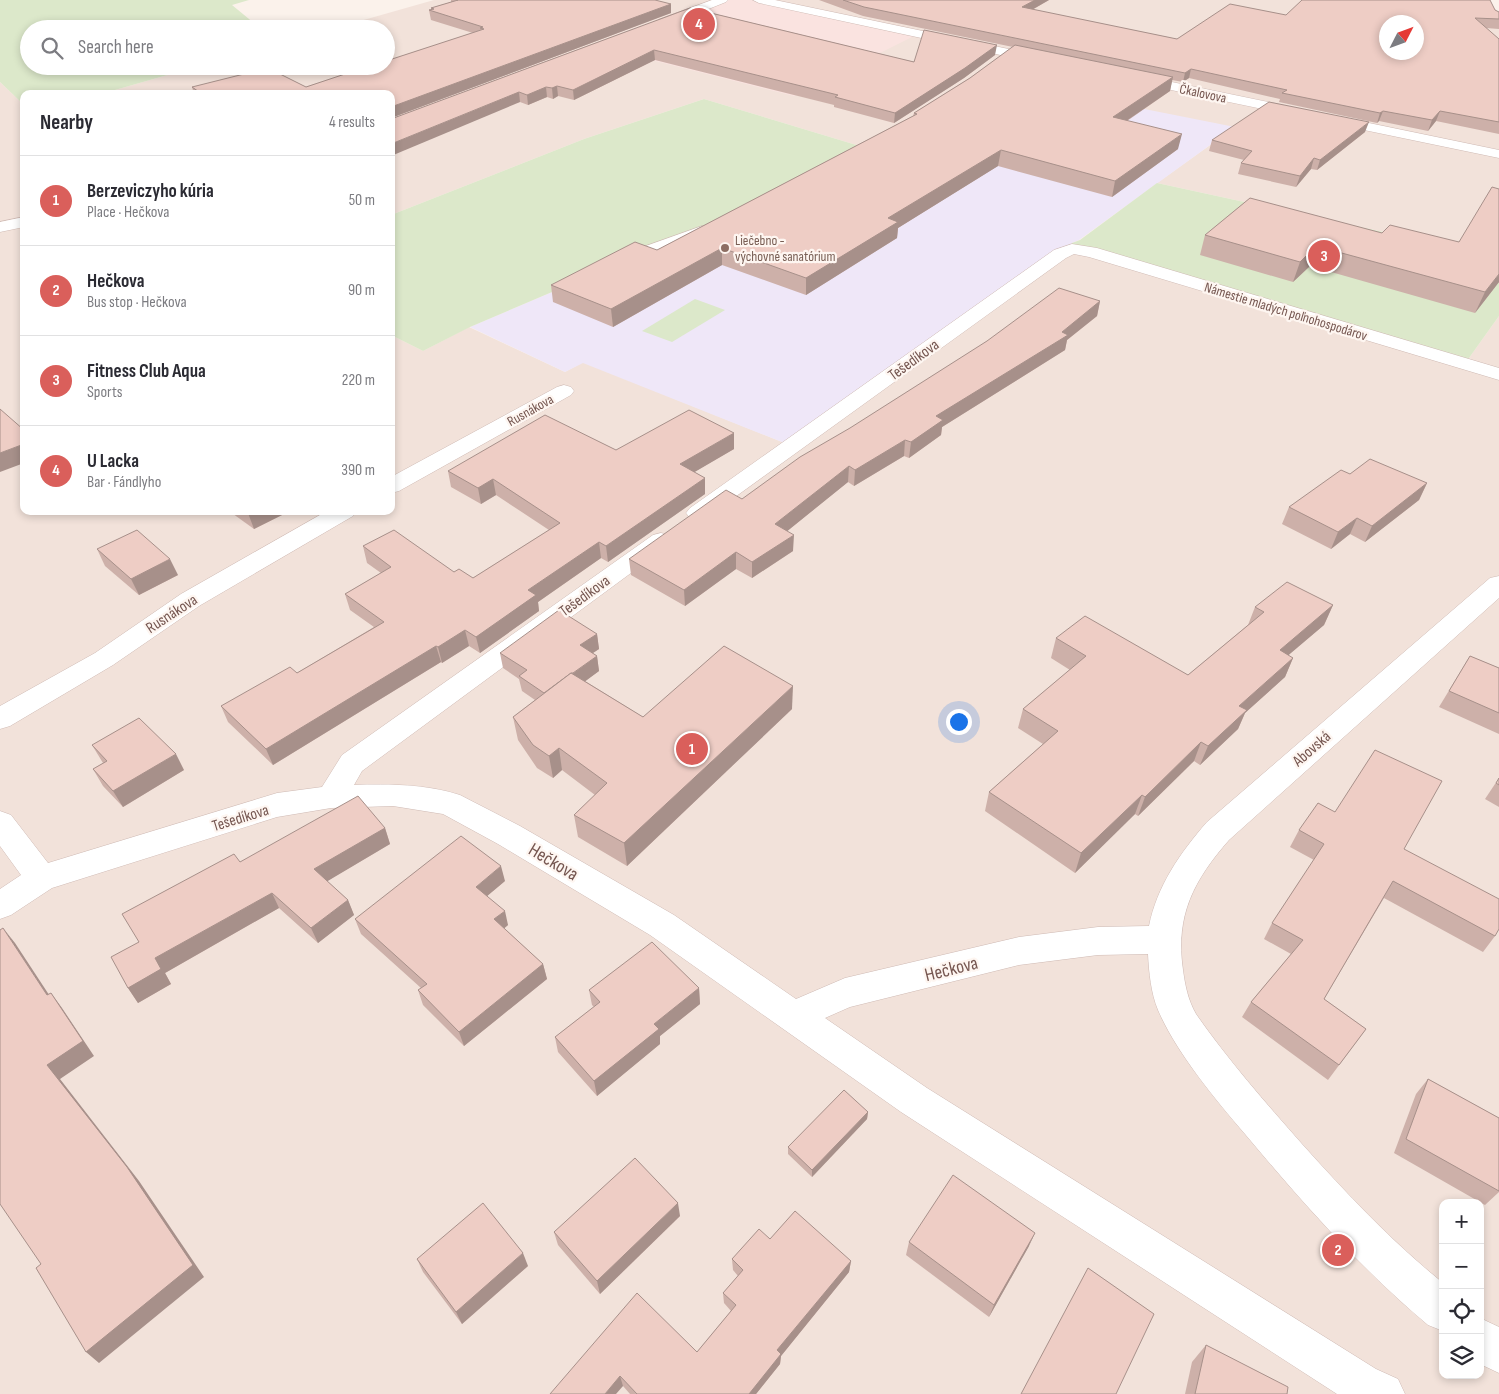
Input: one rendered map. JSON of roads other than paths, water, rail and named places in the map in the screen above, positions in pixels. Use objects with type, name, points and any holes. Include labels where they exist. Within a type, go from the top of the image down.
[{"type":"street","points":[[652,27],[722,0]]},
{"type":"street","points":[[760,0],[1059,63]]},
{"type":"street","points":[[994,63],[1010,53]]},
{"type":"street","name":"Čkalovova","points":[[1118,75],[1499,154]]},
{"type":"street","points":[[0,227],[20,223]]},
{"type":"street","points":[[649,251],[716,225]]},
{"type":"street","name":"Námestie mladých poľnohospodárov","points":[[1072,249],[1091,252],[1499,374]]},
{"type":"street","name":"Tešedíkova","points":[[0,906],[41,878],[277,805],[331,797],[352,762],[404,723],[1060,254],[1072,249]]},
{"type":"street","name":"Rusnákova","points":[[395,484],[564,391]]},
{"type":"street","name":"Rusnákova","points":[[0,719],[104,659],[207,590],[338,515]]},
{"type":"street","name":"Abovská","points":[[1164,940],[1169,912],[1178,883],[1198,854],[1218,831],[1499,584]]},
{"type":"street","name":"Hečkova","points":[[331,797],[393,794],[449,803],[510,835],[662,925],[794,1016],[845,993],[1019,951],[1098,941],[1164,940]]},
{"type":"street","points":[[0,824],[41,878]]},
{"type":"street","points":[[1164,940],[1167,975],[1176,1011],[1224,1082],[1359,1235],[1439,1306]]},
{"type":"street","points":[[794,1016],[922,1105],[1352,1378],[1383,1394]]},
{"type":"street","points":[[1484,1342],[1499,1352]]},
{"type":"place","name":"U Lacka","points":[[699,24]]},
{"type":"place","name":"Liečebno - výchovné sanatórium","points":[[725,248]]},
{"type":"place","name":"Fitness Club Aqua","points":[[1324,256]]},
{"type":"place","name":"Berzeviczyho kúria","points":[[692,749]]},
{"type":"place","name":"Hečkova","points":[[1338,1250]]}]
